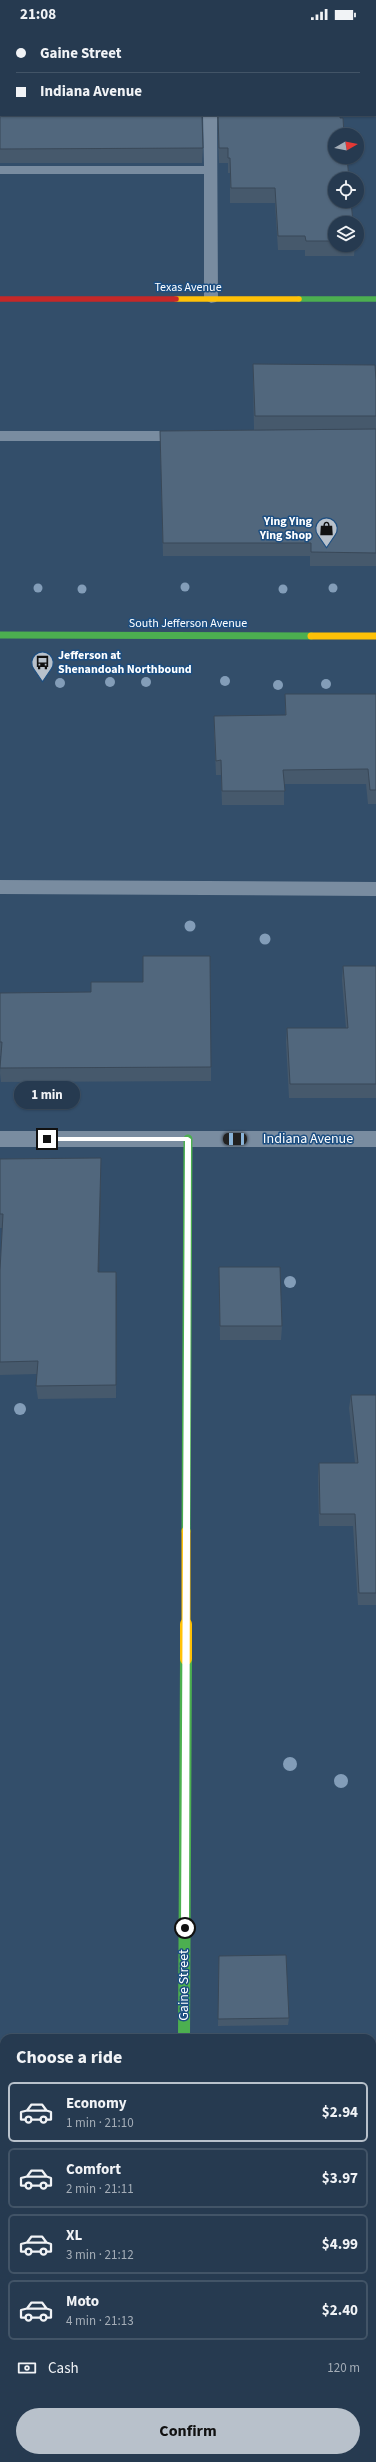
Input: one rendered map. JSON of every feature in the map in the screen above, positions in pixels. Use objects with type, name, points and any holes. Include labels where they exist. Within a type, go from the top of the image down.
[{"type":"street","points":[[210,116],[211,299]]},
{"type":"street","points":[[0,170],[210,170]]},
{"type":"street","name":"Texas Avenue","points":[[0,299],[376,299]]},
{"type":"street","points":[[0,436],[204,436]]},
{"type":"street","name":"South Jefferson Avenue","points":[[0,635],[376,636]]},
{"type":"street","points":[[0,888],[376,888]]},
{"type":"street","name":"Indiana Avenue","points":[[0,1139],[376,1139]]},
{"type":"street","name":"Gaine Street","points":[[184,2034],[188,1139]]},
{"type":"building","points":[[0,116],[202,116],[203,148],[0,149]]},
{"type":"building","points":[[218,116],[340,116],[340,118],[343,118],[344,128],[328,128],[328,164],[348,164],[348,172],[328,172],[328,208],[352,208],[352,216],[328,216],[328,241],[306,241],[305,236],[278,236],[275,188],[231,188],[230,158],[228,158],[228,148],[219,148]]},
{"type":"building","points":[[253,364],[375,365],[376,416],[255,416]]},
{"type":"building","points":[[376,429],[376,553],[311,552],[311,543],[163,543],[160,431]]},
{"type":"building","points":[[285,694],[376,694],[376,790],[370,790],[368,769],[283,770],[285,791],[222,791],[221,760],[216,761],[214,716],[286,715]]},
{"type":"building","points":[[143,956],[210,956],[211,1067],[0,1068],[2,1042],[0,1042],[0,993],[91,992],[91,982],[143,982]]},
{"type":"building","points":[[343,966],[376,966],[376,1084],[290,1084],[287,1028],[348,1028]]},
{"type":"building","points":[[101,1158],[98,1272],[116,1272],[116,1385],[36,1386],[38,1361],[0,1362],[0,1270],[3,1214],[0,1214],[0,1159]]},
{"type":"building","points":[[219,1267],[280,1267],[282,1326],[220,1326]]},
{"type":"building","points":[[351,1395],[376,1395],[376,1593],[359,1593],[355,1514],[320,1514],[319,1463],[358,1463]]},
{"type":"building","points":[[286,1955],[289,2018],[218,2019],[219,1956]]},
{"type":"traffic: fast","points":[[299,299],[376,299]]},
{"type":"traffic: fast","points":[[0,635],[311,636]]},
{"type":"traffic: fast","points":[[186,1531],[188,1139]]},
{"type":"traffic: fast","points":[[184,2034],[186,1659]]},
{"type":"traffic: slow","points":[[176,299],[299,299]]},
{"type":"traffic: slow","points":[[311,636],[376,636]]},
{"type":"traffic: slow","points":[[186,1531],[186,1659]]},
{"type":"traffic: jam","points":[[0,299],[176,299]]},
{"type":"place","name":"Ying Ying Ying Shop","points":[[327,548]]},
{"type":"place","name":"Jefferson at Shenandoah Northbound","points":[[43,682]]},
{"type":"route","points":[[47,1139],[188,1139],[185,1928]]}]
